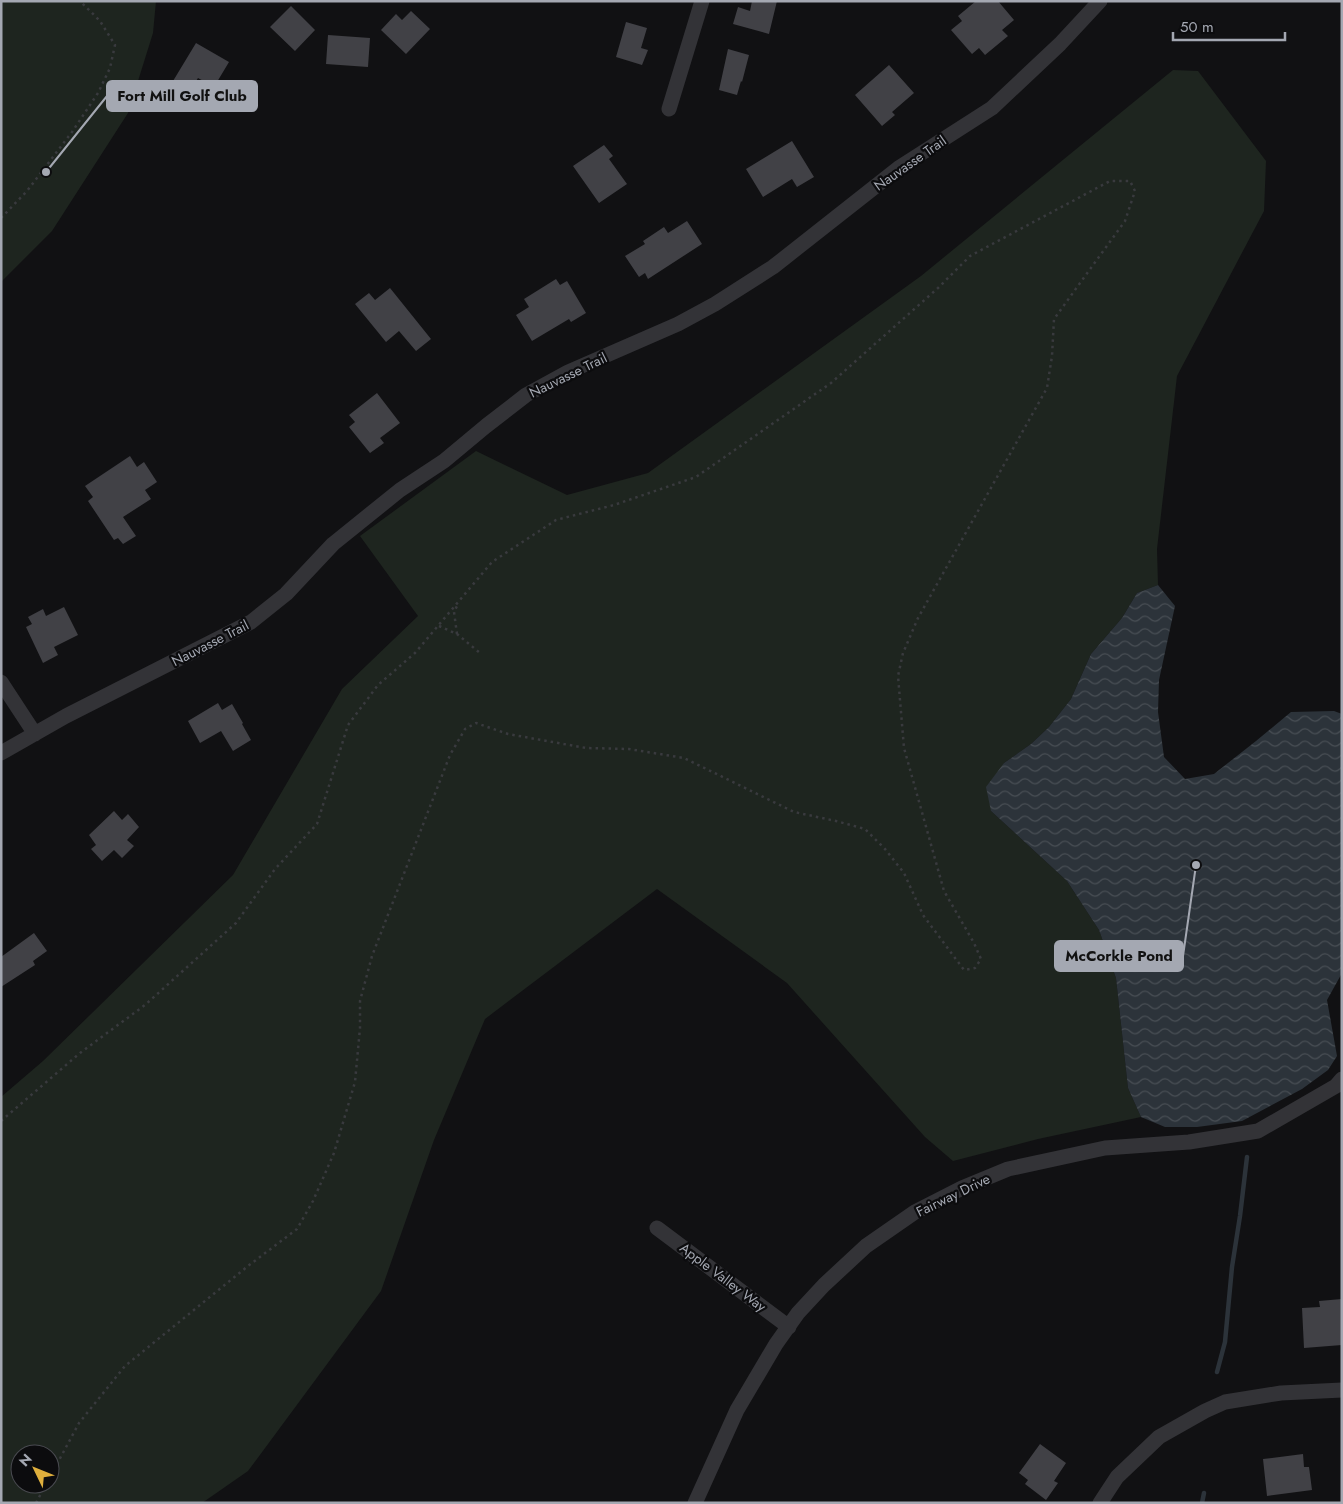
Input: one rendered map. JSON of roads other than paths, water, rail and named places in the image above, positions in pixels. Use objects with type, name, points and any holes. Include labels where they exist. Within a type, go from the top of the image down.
[{"type":"street","points":[[669,109],[702,1]]},
{"type":"street","name":"Nauvasse Trail","points":[[3,748],[35,734],[66,716],[251,622],[286,594],[332,544],[400,490],[444,461],[526,395],[568,372],[678,324],[715,304],[774,267],[900,167],[992,108],[1060,44],[1100,1]]},
{"type":"street","points":[[1,682],[35,734]]},
{"type":"street","name":"Fairway Drive","points":[[695,1503],[737,1410],[776,1344],[790,1327],[798,1313],[824,1285],[866,1246],[915,1212],[962,1188],[1008,1169],[1105,1148],[1189,1142],[1258,1131],[1336,1086],[1342,1079]]},
{"type":"street","name":"Apple Valley Way","points":[[657,1228],[790,1327]]},
{"type":"street","points":[[1100,1503],[1117,1477],[1159,1437],[1224,1402],[1281,1393],[1342,1390]]},
{"type":"water","points":[[1158,585],[1175,606],[1159,680],[1158,712],[1164,757],[1185,779],[1214,774],[1291,712],[1334,711],[1342,714],[1342,973],[1327,1000],[1337,1056],[1328,1070],[1302,1089],[1242,1121],[1197,1127],[1165,1127],[1141,1117],[1128,1088],[1116,978],[1099,930],[1067,881],[991,811],[986,787],[1004,763],[1031,744],[1049,727],[1071,699],[1091,654],[1122,618],[1137,593]]},
{"type":"waterway","points":[[1217,1372],[1225,1342],[1232,1267],[1247,1157]]},
{"type":"waterway","points":[[1202,1503],[1204,1493]]},
{"type":"place","name":"Fort Mill Golf Club","points":[[46,172]]},
{"type":"place","name":"McCorkle Pond","points":[[1196,865]]}]
